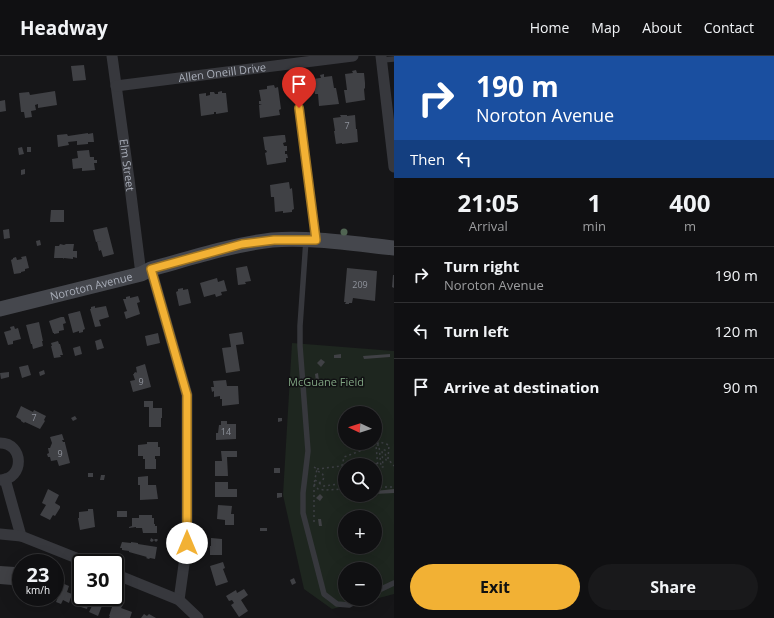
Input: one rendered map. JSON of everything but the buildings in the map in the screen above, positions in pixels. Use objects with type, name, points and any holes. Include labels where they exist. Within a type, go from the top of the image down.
[{"type":"main road","name":"Noroton Avenue","points":[[0,309],[146,272],[242,244],[274,240],[311,240],[394,248]]},
{"type":"street","name":"Elm Street","points":[[112,56],[129,179],[146,272],[187,395],[187,543],[178,600]]},
{"type":"street","name":"Allen Oneill Drive","points":[[116,86],[353,56]]},
{"type":"street","points":[[382,58],[394,167]]},
{"type":"street","points":[[0,443],[10,445],[15,450],[18,457],[19,464],[16,471],[11,476],[2,480],[21,536]]},
{"type":"street","points":[[0,534],[21,536],[72,556]]},
{"type":"street","points":[[124,578],[178,600],[198,618]]},
{"type":"lane","points":[[382,58],[394,59]]},
{"type":"lane","points":[[294,63],[311,240],[300,326],[300,346],[308,451],[303,493],[303,513],[324,594],[338,604]]},
{"type":"lane","points":[[382,589],[394,583]]},
{"type":"path","points":[[317,470],[342,466],[344,458],[380,442],[389,445],[388,459]]},
{"type":"path","points":[[377,458],[376,445],[379,445],[380,458]]},
{"type":"path","points":[[382,467],[382,450],[385,450],[386,460],[388,459],[394,466]]},
{"type":"path","points":[[306,463],[323,474],[323,480],[319,483]]},
{"type":"path","points":[[314,523],[314,484],[317,470]]},
{"type":"path","points":[[315,480],[324,486],[338,484]]},
{"type":"path","points":[[314,484],[318,489],[338,489]]},
{"type":"path","points":[[382,487],[394,487]]},
{"type":"green space","name":"McGuane Field","points":[[292,343],[394,351],[394,594],[382,597],[382,562],[338,562],[338,606],[344,606],[332,609],[304,589],[283,495]]},
{"type":"route","points":[[187,543],[187,395],[151,269],[242,244],[274,240],[316,240],[299,108]]}]
